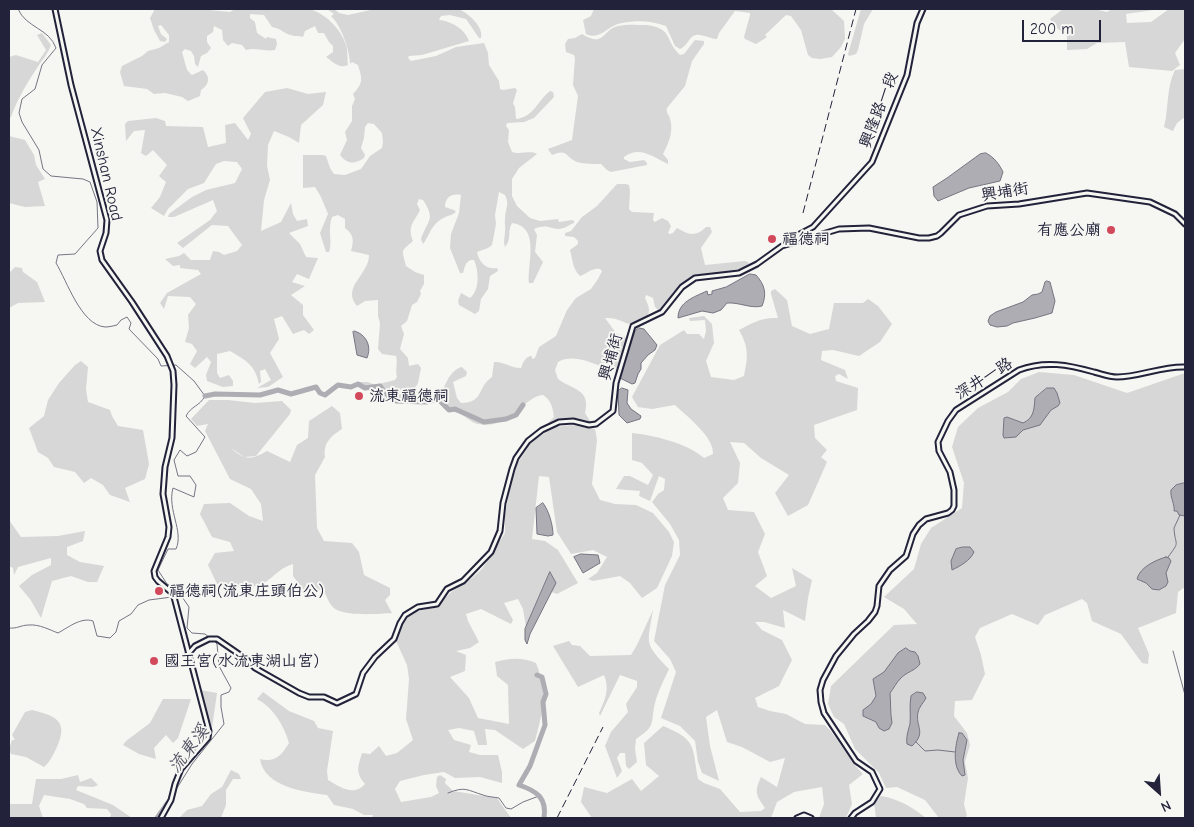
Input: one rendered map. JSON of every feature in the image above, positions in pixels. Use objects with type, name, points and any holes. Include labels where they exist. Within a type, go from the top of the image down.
[{"type":"street","name":"Xinshan Road","points":[[55,9],[71,85],[107,220],[106,233],[100,251],[102,260],[132,302],[171,365],[174,385],[172,438],[165,467],[163,494],[169,527],[168,537],[154,571],[158,581],[174,597],[188,654]]},
{"type":"street","name":"興隆路一段","points":[[786,244],[795,236],[813,227],[872,162],[907,74],[917,23],[923,9]]},
{"type":"street","name":"興埔街","points":[[188,654],[194,646],[213,638],[221,641],[255,668],[304,695],[324,697],[337,703],[353,697],[356,694],[363,673],[375,657],[394,639],[405,615],[418,607],[437,604],[447,589],[463,581],[490,552],[501,526],[503,503],[512,469],[516,458],[528,440],[542,430],[559,422],[573,421],[596,424],[613,411],[616,383],[634,326],[662,312],[682,287],[695,278],[739,273],[757,264],[786,244],[839,229],[879,230],[912,237],[929,238],[941,233],[958,215],[987,206],[1019,204],[1086,193],[1150,202],[1175,214],[1185,224]]},
{"type":"street","points":[[795,236],[794,240],[798,242]]},
{"type":"street","name":"深井一路","points":[[852,818],[855,813],[868,807],[880,789],[872,772],[856,761],[829,722],[821,702],[820,690],[825,675],[836,656],[875,612],[879,586],[890,570],[906,556],[913,534],[918,526],[926,519],[952,510],[954,506],[954,490],[950,472],[939,451],[938,442],[948,421],[956,410],[1019,370],[1028,367],[1048,364],[1068,365],[1113,377],[1162,368],[1185,367]]},
{"type":"street","points":[[161,818],[171,800],[181,769],[208,738],[209,731],[188,654]]},
{"type":"street","points":[[797,818],[804,815],[811,818]]},
{"type":"shaded area","points":[[155,9],[199,9],[230,12],[235,9],[310,9],[327,19],[340,33],[347,47],[348,65],[339,66],[326,57],[333,52],[333,46],[324,33],[318,33],[315,26],[305,31],[303,37],[294,36],[272,27],[264,15],[250,14],[250,18],[255,22],[257,33],[266,39],[267,37],[276,39],[275,50],[246,50],[242,45],[232,43],[228,46],[223,40],[222,30],[214,26],[213,32],[207,36],[207,42],[211,48],[201,56],[198,67],[195,64],[191,51],[185,49],[182,52],[187,70],[192,75],[203,70],[207,75],[208,81],[201,90],[200,96],[188,101],[182,97],[165,93],[154,94],[147,89],[124,86],[120,72],[122,66],[148,51],[159,48],[169,42],[169,35],[161,25],[158,26],[161,34],[167,39],[165,42],[160,41],[154,30],[150,18]]},
{"type":"shaded area","points":[[327,9],[334,9],[339,13],[348,15],[375,9],[459,9],[471,17],[478,25],[481,38],[479,38],[466,19],[450,15],[441,16],[439,20],[457,26],[469,41],[422,55],[409,56],[408,58],[411,61],[436,56],[456,47],[484,43],[488,53],[489,65],[499,81],[500,89],[515,88],[517,90],[513,103],[516,119],[532,112],[550,91],[553,92],[554,97],[534,118],[524,122],[507,123],[506,126],[509,130],[508,142],[512,152],[531,152],[537,154],[519,168],[512,179],[512,196],[517,206],[530,218],[540,221],[558,219],[559,222],[574,221],[574,223],[560,229],[544,227],[534,229],[537,235],[535,252],[543,262],[533,283],[529,283],[531,247],[527,231],[521,226],[512,223],[505,247],[507,201],[505,195],[499,192],[492,245],[477,252],[479,259],[486,266],[497,268],[498,271],[490,276],[488,289],[481,299],[479,311],[475,314],[459,305],[458,301],[461,293],[470,298],[476,290],[478,280],[474,260],[468,262],[463,273],[460,273],[450,248],[451,234],[459,213],[461,195],[452,195],[448,198],[445,207],[456,212],[437,222],[423,244],[421,239],[430,216],[423,200],[419,199],[417,204],[420,210],[411,228],[413,241],[404,249],[403,254],[406,266],[424,275],[424,284],[417,302],[412,305],[407,321],[401,326],[404,334],[400,349],[408,358],[409,366],[418,364],[421,368],[418,383],[414,390],[393,390],[396,394],[410,395],[409,400],[389,399],[385,391],[370,391],[360,383],[368,382],[375,385],[395,380],[397,377],[396,356],[382,354],[378,349],[380,323],[378,300],[365,301],[357,306],[353,299],[354,287],[365,269],[369,255],[351,251],[352,235],[345,228],[345,219],[338,215],[332,217],[330,248],[329,252],[326,252],[320,233],[328,214],[315,187],[303,188],[303,155],[326,156],[334,174],[345,175],[361,169],[370,156],[382,148],[383,142],[382,133],[374,124],[368,123],[365,127],[361,148],[365,155],[364,158],[349,162],[340,155],[347,140],[345,132],[352,121],[352,106],[355,99],[353,94],[359,86],[361,77],[358,65],[352,62],[350,64],[344,38],[331,16],[334,14]]},
{"type":"shaded area","points":[[594,9],[831,9],[844,21],[845,39],[832,57],[812,58],[808,55],[801,30],[791,16],[786,15],[765,35],[767,37],[756,44],[744,37],[750,13],[735,11],[719,33],[717,39],[696,35],[680,49],[675,46],[666,26],[650,22],[622,23],[596,36],[586,34],[583,20],[591,16]]},
{"type":"shaded area","points":[[861,9],[873,9],[864,24],[856,54],[849,56],[848,54]]},
{"type":"shaded area","points":[[1063,9],[1094,9],[1107,12],[1112,9],[1160,9],[1126,14],[1127,23],[1151,22],[1169,9],[1185,9],[1185,39],[1175,53],[1180,65],[1172,71],[1129,67],[1125,42],[1097,43],[1087,49],[1067,50],[1067,36],[1053,25],[1050,19]]},
{"type":"shaded area","points":[[647,25],[665,32],[680,55],[684,54],[695,40],[704,41],[704,44],[692,61],[685,86],[667,108],[671,133],[663,154],[668,160],[668,164],[647,154],[636,152],[624,157],[624,159],[630,162],[644,160],[647,165],[611,172],[601,164],[577,162],[561,152],[552,155],[548,149],[572,140],[578,96],[573,85],[575,58],[574,55],[566,52],[565,44],[568,39],[582,34],[589,38],[599,39],[618,26]]},
{"type":"shaded area","points":[[42,33],[51,45],[50,48],[33,74],[9,118],[9,57],[16,55],[38,62],[46,50],[37,35]]},
{"type":"shaded area","points":[[1185,69],[1185,117],[1177,123],[1173,131],[1164,127],[1170,84],[1175,70]]},
{"type":"shaded area","points":[[287,88],[308,94],[326,92],[323,105],[301,125],[299,143],[274,131],[268,145],[267,166],[270,180],[264,200],[261,231],[281,222],[291,203],[293,214],[297,221],[307,219],[308,226],[289,233],[300,244],[306,257],[318,258],[309,279],[297,274],[292,282],[305,286],[291,295],[303,305],[303,315],[314,330],[309,334],[304,330],[293,334],[282,316],[274,319],[279,339],[270,353],[283,377],[268,387],[257,388],[271,380],[265,369],[260,371],[261,382],[259,384],[253,368],[246,361],[230,351],[217,354],[217,373],[220,378],[229,375],[233,381],[233,386],[223,387],[207,381],[206,375],[211,362],[207,357],[195,368],[190,364],[197,351],[192,344],[185,342],[189,328],[188,315],[196,304],[190,297],[168,296],[164,309],[160,303],[167,293],[201,274],[198,270],[180,268],[180,265],[173,266],[165,259],[184,253],[191,260],[210,260],[213,251],[224,255],[237,251],[242,245],[228,226],[212,225],[183,248],[177,243],[210,220],[217,211],[213,200],[174,217],[168,217],[169,214],[192,197],[206,190],[235,183],[242,169],[237,162],[224,161],[216,164],[204,183],[188,189],[168,209],[164,216],[151,208],[160,197],[166,182],[159,176],[167,165],[153,150],[146,156],[141,153],[145,130],[134,131],[126,141],[125,124],[128,121],[156,118],[165,121],[166,126],[203,127],[208,147],[226,143],[225,125],[235,123],[248,140],[251,134],[243,118],[265,92]]},
{"type":"shaded area","points":[[9,136],[25,140],[34,155],[36,165],[45,179],[38,182],[45,206],[25,207],[9,203]]},
{"type":"shaded area","points":[[986,153],[996,161],[1003,172],[1000,181],[969,188],[938,201],[934,196],[933,187],[980,154]]},
{"type":"shaded area","points":[[617,184],[629,185],[629,209],[632,212],[654,213],[653,220],[655,222],[662,218],[668,221],[671,226],[668,233],[670,234],[677,228],[695,234],[706,227],[710,227],[712,232],[701,248],[705,265],[745,261],[749,264],[743,268],[720,275],[698,274],[673,292],[663,309],[659,311],[655,307],[653,298],[646,295],[645,298],[649,312],[646,317],[634,325],[613,318],[605,318],[616,333],[628,340],[624,363],[620,371],[581,360],[566,359],[558,362],[555,370],[558,379],[583,395],[586,405],[585,413],[590,421],[598,420],[609,410],[613,411],[612,415],[598,426],[592,427],[584,423],[566,421],[550,426],[548,423],[554,417],[553,410],[550,402],[543,395],[529,401],[508,418],[489,425],[475,423],[461,414],[445,408],[441,401],[442,392],[448,379],[456,370],[462,367],[467,372],[466,376],[453,382],[457,398],[461,403],[468,402],[477,397],[487,381],[492,377],[494,362],[521,368],[526,358],[532,356],[532,359],[535,358],[539,347],[556,336],[567,310],[576,298],[591,289],[602,271],[595,269],[580,276],[577,273],[570,250],[578,244],[578,241],[574,237],[565,236],[565,233],[571,231],[582,217],[597,206]]},
{"type":"shaded area","points":[[15,267],[22,268],[23,272],[37,282],[45,302],[18,303],[9,308],[9,273]]},
{"type":"shaded area","points":[[750,274],[756,275],[763,286],[765,294],[762,306],[754,307],[727,303],[721,310],[713,313],[702,311],[678,318],[681,308],[692,298],[707,291],[708,295],[712,294],[712,291],[726,287]]},
{"type":"shaded area","points":[[1047,281],[1050,282],[1055,301],[1052,313],[1007,326],[997,327],[990,325],[988,321],[990,316],[1042,292]]},
{"type":"shaded area","points":[[775,289],[787,300],[792,326],[810,334],[829,329],[834,303],[863,303],[868,299],[878,306],[892,324],[880,342],[859,356],[833,350],[822,351],[821,360],[845,370],[848,379],[839,374],[835,376],[836,381],[858,388],[857,410],[814,425],[815,438],[827,450],[821,457],[827,462],[808,505],[788,516],[775,493],[789,475],[761,458],[744,443],[730,442],[740,463],[738,483],[723,498],[728,510],[754,512],[765,534],[758,552],[767,576],[755,586],[771,598],[796,586],[792,568],[812,580],[805,621],[783,610],[785,628],[764,622],[755,622],[762,630],[782,640],[792,660],[779,686],[755,698],[758,707],[786,714],[805,724],[825,725],[863,774],[849,785],[852,804],[846,818],[819,818],[824,804],[822,787],[794,792],[777,802],[771,818],[592,818],[581,802],[584,787],[607,793],[632,779],[641,791],[659,776],[646,765],[644,743],[663,726],[682,736],[691,745],[698,779],[720,789],[740,812],[761,811],[765,808],[757,793],[757,786],[761,777],[777,787],[785,758],[770,762],[742,747],[727,742],[717,710],[706,717],[710,746],[719,781],[702,773],[698,762],[695,741],[680,726],[661,718],[676,672],[670,659],[654,641],[665,585],[680,555],[679,540],[670,524],[652,502],[664,490],[665,479],[659,476],[650,501],[639,496],[640,491],[616,489],[624,476],[630,476],[648,485],[653,475],[642,463],[632,460],[632,433],[679,444],[704,458],[713,454],[709,440],[704,433],[675,405],[652,409],[638,407],[632,397],[660,345],[684,330],[687,334],[699,334],[704,339],[706,331],[705,320],[690,321],[689,318],[704,316],[712,324],[714,343],[706,361],[711,377],[734,380],[744,376],[747,352],[745,342],[739,330],[762,320],[778,318],[771,294],[771,291]]},
{"type":"shaded area","points":[[639,328],[644,329],[657,345],[655,350],[641,363],[641,369],[635,383],[632,384],[620,378],[635,331]]},
{"type":"shaded area","points":[[354,331],[362,335],[367,341],[369,349],[367,358],[357,355]]},
{"type":"shaded area","points":[[81,361],[88,367],[86,389],[88,402],[110,410],[118,426],[143,430],[149,464],[145,479],[125,488],[130,502],[110,495],[103,485],[91,478],[84,483],[75,472],[54,467],[48,458],[38,452],[29,428],[44,416],[48,400],[59,383]]},
{"type":"shaded area","points":[[1039,372],[1074,375],[1127,393],[1185,373],[1185,587],[1178,592],[1176,613],[1138,628],[1149,654],[1148,664],[1142,663],[1121,634],[1092,621],[1087,603],[1082,599],[1045,615],[1038,625],[1012,614],[980,628],[975,637],[985,674],[972,700],[955,701],[954,716],[967,733],[970,745],[965,762],[968,778],[964,804],[967,816],[964,818],[939,818],[925,800],[897,787],[886,788],[879,773],[855,749],[844,724],[834,717],[828,704],[831,686],[894,625],[917,624],[904,609],[884,597],[914,569],[921,544],[931,528],[962,508],[964,483],[952,447],[958,427],[978,408],[1008,392],[1021,379]]},
{"type":"shaded area","points":[[622,388],[628,390],[627,403],[631,409],[641,416],[640,419],[627,423],[619,415],[618,391]]},
{"type":"shaded area","points":[[1047,388],[1054,388],[1060,403],[1058,406],[1051,410],[1040,425],[1023,430],[1016,437],[1004,438],[1004,418],[1007,417],[1023,423],[1027,421],[1033,413],[1035,398]]},
{"type":"shaded area","points":[[209,400],[255,403],[282,401],[291,410],[290,414],[256,456],[267,451],[290,462],[297,445],[308,438],[309,421],[332,406],[340,413],[342,429],[329,440],[325,448],[325,457],[315,475],[317,528],[324,541],[352,543],[359,552],[364,575],[390,588],[390,595],[385,600],[392,613],[356,614],[337,610],[331,604],[324,591],[303,589],[293,576],[293,564],[256,586],[236,587],[217,584],[208,565],[215,553],[234,551],[230,542],[212,537],[200,514],[204,504],[230,503],[249,516],[263,521],[261,504],[251,489],[230,479],[205,431],[208,424],[197,426],[191,419]]},
{"type":"shaded area","points":[[571,425],[595,429],[597,440],[592,484],[600,500],[615,504],[636,505],[653,513],[669,532],[674,542],[672,556],[657,588],[642,598],[630,583],[620,576],[593,581],[588,579],[597,573],[607,557],[593,550],[571,554],[557,532],[549,477],[539,476],[532,539],[545,541],[558,550],[578,583],[557,594],[546,590],[534,626],[526,627],[523,609],[518,599],[504,603],[513,620],[511,624],[481,609],[466,614],[479,642],[470,648],[456,651],[466,655],[465,671],[450,677],[469,698],[478,718],[509,724],[508,685],[497,676],[495,662],[516,659],[536,663],[542,684],[543,702],[535,741],[523,749],[495,730],[485,729],[487,745],[478,745],[474,731],[459,728],[448,730],[454,740],[471,745],[469,752],[480,755],[498,755],[502,772],[502,783],[480,777],[455,778],[444,772],[400,781],[395,789],[401,802],[431,797],[439,793],[436,786],[437,777],[440,775],[446,779],[445,783],[453,791],[497,798],[511,818],[372,818],[373,815],[364,815],[353,809],[334,805],[327,795],[297,790],[277,782],[269,776],[263,768],[260,759],[270,760],[278,757],[289,743],[284,730],[273,712],[257,699],[263,692],[289,711],[314,721],[318,728],[333,731],[327,771],[328,780],[346,790],[356,790],[365,784],[358,769],[362,753],[370,754],[379,746],[386,756],[397,753],[413,740],[406,719],[409,679],[407,665],[396,641],[401,624],[410,613],[437,607],[450,593],[482,569],[505,533],[505,515],[510,486],[517,464],[533,440],[556,427]]},
{"type":"shaded area","points":[[1185,483],[1185,516],[1179,515],[1177,511],[1174,511],[1171,490],[1176,485]]},
{"type":"shaded area","points":[[543,503],[550,518],[553,535],[537,534],[536,508]]},
{"type":"shaded area","points":[[9,520],[21,537],[58,536],[85,531],[83,541],[67,547],[67,555],[80,562],[104,566],[97,582],[88,582],[71,576],[52,581],[41,618],[30,599],[19,586],[32,575],[51,565],[51,558],[18,567],[14,575],[13,568],[9,566]]},
{"type":"shaded area","points":[[970,547],[974,552],[967,561],[952,570],[951,561],[956,549]]},
{"type":"shaded area","points":[[581,554],[598,555],[600,563],[583,573],[574,557]]},
{"type":"shaded area","points":[[1166,557],[1171,561],[1166,573],[1168,582],[1166,586],[1159,590],[1152,589],[1146,583],[1137,579],[1141,571],[1153,562]]},
{"type":"shaded area","points":[[550,572],[556,583],[530,634],[527,644],[525,629]]},
{"type":"shaded area","points":[[653,610],[649,630],[649,643],[655,654],[669,669],[656,699],[652,724],[636,739],[637,762],[629,769],[626,766],[625,753],[620,753],[617,758],[622,771],[617,778],[605,746],[611,732],[628,712],[626,704],[637,687],[637,681],[620,675],[600,716],[599,713],[607,690],[604,675],[578,687],[553,646],[569,641],[572,645],[580,646],[590,656],[631,655]]},
{"type":"shaded area","points":[[906,648],[915,652],[920,664],[902,677],[890,693],[892,723],[889,729],[884,731],[879,728],[876,722],[863,716],[863,710],[871,704],[876,696],[873,679],[884,672],[898,653]]},
{"type":"shaded area","points":[[200,690],[217,693],[212,728]]},
{"type":"shaded area","points":[[917,692],[923,693],[926,698],[919,708],[917,717],[919,737],[912,746],[907,744],[910,724],[910,703],[911,696]]},
{"type":"shaded area","points":[[163,699],[191,699],[178,738],[173,743],[166,735],[154,748],[156,759],[139,754],[123,745],[150,723]]},
{"type":"shaded area","points":[[32,710],[53,717],[60,725],[61,731],[57,747],[50,761],[44,767],[26,757],[11,754],[9,749],[12,740],[15,740],[12,735],[25,712]]},
{"type":"shaded area","points":[[959,733],[962,733],[967,740],[963,760],[965,775],[962,776],[956,761],[956,744]]},
{"type":"shaded area","points":[[231,770],[239,774],[241,779],[233,779],[226,790],[226,805],[221,818],[179,818],[187,810],[202,806],[211,794],[222,787]]},
{"type":"shaded area","points":[[78,775],[80,782],[91,778],[98,785],[93,787],[78,786],[76,790],[113,805],[132,818],[110,818],[111,814],[107,809],[87,808],[84,804],[70,799],[44,795],[39,806],[43,818],[9,818],[9,804],[32,804],[36,779],[61,779]]},
{"type":"shaded area","points":[[881,796],[905,804],[926,818],[876,818],[874,803]]},
{"type":"waterway","name":"流東溪","points":[[18,9],[26,20],[53,41],[56,48],[42,65],[35,89],[22,99],[19,113],[22,122],[39,150],[43,169],[51,176],[83,179],[90,182],[97,202],[98,228],[75,254],[58,255],[56,263],[76,301],[89,319],[96,324],[106,327],[117,325],[127,317],[131,323],[129,329],[158,359],[161,366],[176,365],[194,381],[205,396],[186,416],[205,437],[196,452],[187,456],[180,450],[174,460],[178,476],[190,476],[196,485],[194,497],[173,488],[172,504],[178,542],[176,549],[168,549],[158,570],[167,584],[176,588],[189,607],[187,628],[192,633],[205,634],[210,638]]},
{"type":"waterway","points":[[205,396],[215,394],[260,395],[278,390],[291,394],[316,387],[320,393],[325,395],[338,385],[351,387],[358,384],[365,388],[380,386],[389,398],[396,401],[426,402],[438,399],[449,410],[455,409],[484,422],[506,419],[516,415],[523,405]]},
{"type":"waterway","points":[[1168,557],[1176,545],[1174,528],[1180,515]]},
{"type":"waterway","points":[[9,628],[37,625],[58,633],[75,623],[89,620],[93,621],[97,636],[110,638],[116,632],[119,621],[131,614],[138,605],[149,600],[172,597]]},
{"type":"waterway","name":"流東溪","points":[[177,788],[192,764],[224,724],[221,695],[229,692],[231,688],[219,666],[217,644],[213,640]]},
{"type":"waterway","points":[[1173,651],[1185,695]]},
{"type":"waterway","points":[[537,675],[542,677],[546,694],[543,702],[545,725],[530,766],[519,785],[539,796],[544,805],[544,818]]},
{"type":"waterway","points":[[916,742],[925,751],[955,752]]},
{"type":"waterway","points":[[448,793],[462,789],[469,790],[485,796],[499,798],[506,808],[511,809],[539,796]]},
{"type":"waterway","name":"流東溪","points":[[157,818],[167,804]]},
{"type":"railway","points":[[803,213],[856,9]]},
{"type":"railway","points":[[557,818],[603,727]]},
{"type":"place","name":"有應公廟","points":[[1111,230]]},
{"type":"place","name":"福德祠","points":[[772,239]]},
{"type":"place","name":"流東福德祠","points":[[359,396]]},
{"type":"place","name":"福德祠(流東庄頭伯公)","points":[[159,591]]},
{"type":"place","name":"國王宮(水流東湖山宮)","points":[[154,661]]}]
